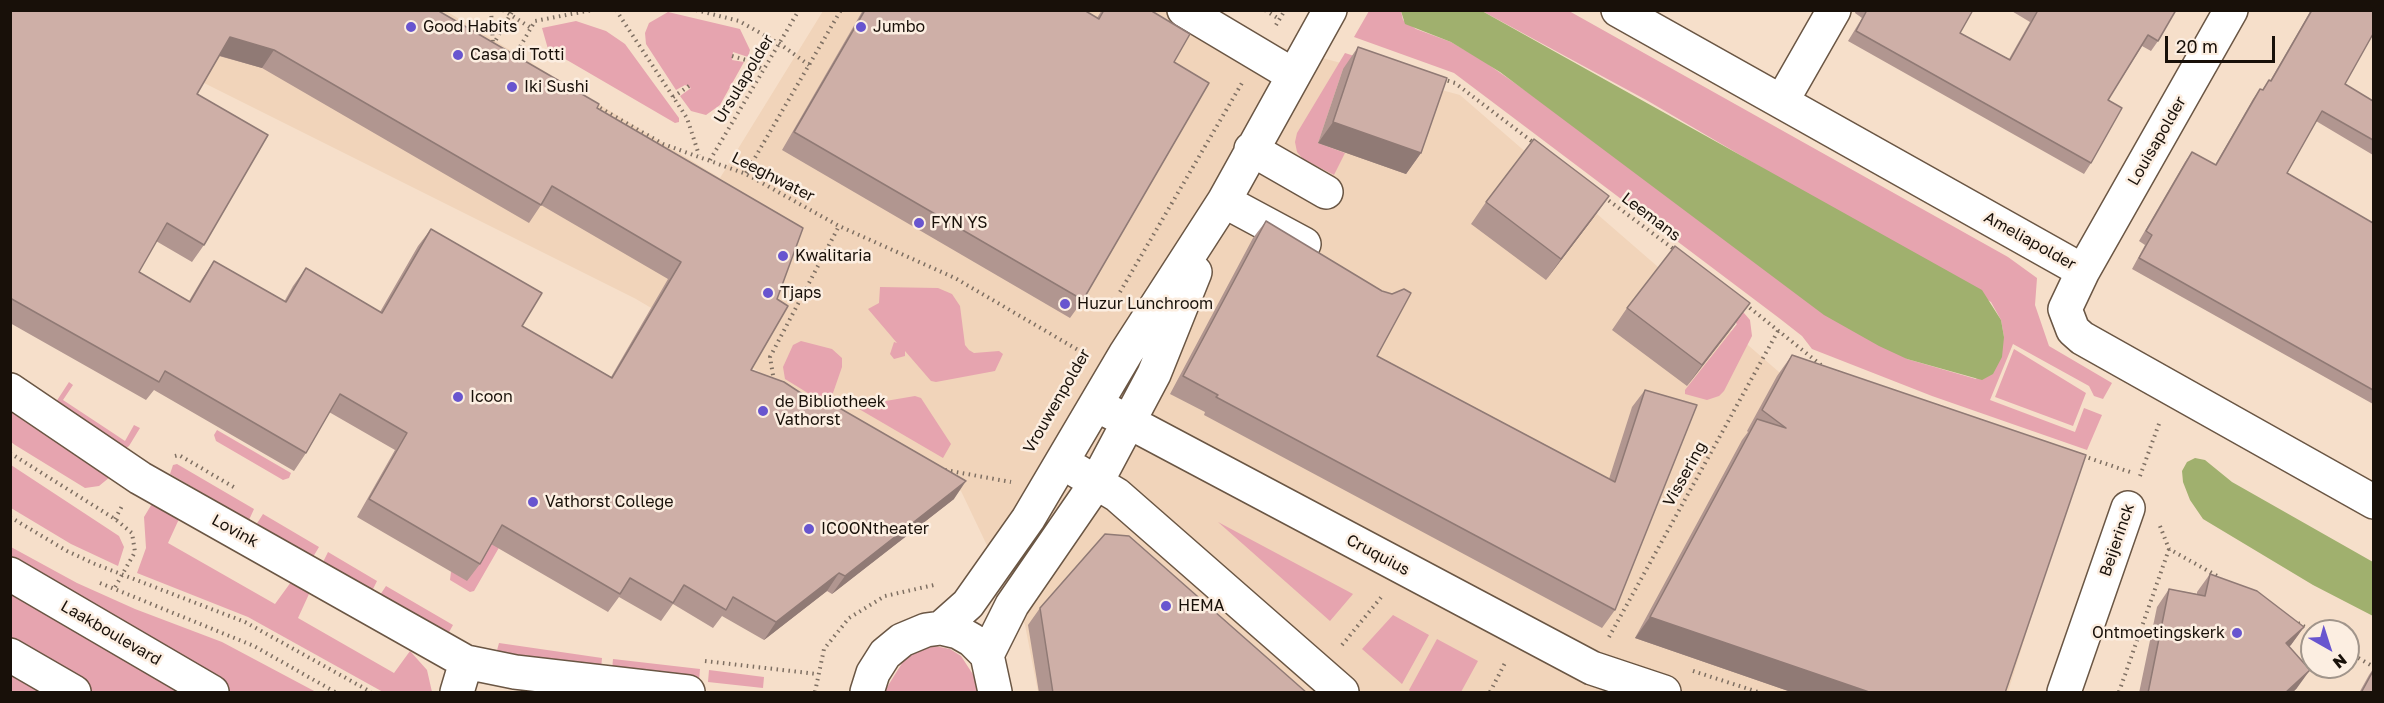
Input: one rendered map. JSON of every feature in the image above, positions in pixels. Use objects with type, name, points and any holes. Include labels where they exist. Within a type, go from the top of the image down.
[{"type":"street","points":[[1184,10],[1293,75]]},
{"type":"street","points":[[987,655],[1012,605],[1096,483],[1128,423],[1154,374],[1224,201],[1330,10]]},
{"type":"street","name":"Ameliapolder","points":[[1618,10],[2083,271],[2065,309],[2073,330],[2082,338],[2373,502]]},
{"type":"street","points":[[1782,101],[1834,10]]},
{"type":"street","name":"Louisapolder","points":[[2083,271],[2231,10]]},
{"type":"street","points":[[1251,149],[1326,192]]},
{"type":"street","points":[[1224,201],[1330,261]]},
{"type":"street","points":[[941,628],[968,604],[1026,522],[1097,405],[1126,352],[1224,201]]},
{"type":"street","name":"Lovink","points":[[10,390],[140,478],[466,662],[515,672],[688,693]]},
{"type":"street","name":"Cruquius","points":[[1097,405],[1592,668],[1664,693]]},
{"type":"street","points":[[1063,462],[1117,495],[1331,683]]},
{"type":"street","name":"Beijerinck","points":[[2064,693],[2143,503]]},
{"type":"street","name":"Laakboulevard","points":[[10,574],[212,693]]},
{"type":"street","points":[[867,693],[873,673],[885,654],[902,640],[926,630],[941,628],[958,632],[972,640],[987,655],[995,693]]},
{"type":"street","points":[[10,655],[74,693]]},
{"type":"street","points":[[457,693],[466,662]]},
{"type":"path","points":[[491,10],[493,45]]},
{"type":"path","points":[[502,10],[511,13],[531,28]]},
{"type":"path","points":[[514,57],[535,21],[592,10]]},
{"type":"path","points":[[616,10],[687,118],[700,156]]},
{"type":"path","points":[[696,10],[740,21],[780,44],[809,65]]},
{"type":"path","name":"Ursulapolder","points":[[710,160],[798,10]]},
{"type":"path","points":[[746,174],[841,10]]},
{"type":"path","points":[[1265,10],[1280,20]]},
{"type":"path","points":[[493,45],[511,13]]},
{"type":"path","points":[[483,39],[524,63]]},
{"type":"path","points":[[1114,302],[1259,54]]},
{"type":"path","points":[[732,56],[746,60],[764,70]]},
{"type":"path","points":[[1433,75],[1455,83],[1541,148]]},
{"type":"path","points":[[673,97],[689,86]]},
{"type":"path","name":"Leeghwater","points":[[593,103],[663,144],[746,174],[839,225],[955,278],[1071,346]]},
{"type":"path","name":"Leemans","points":[[1598,192],[1684,257]]},
{"type":"path","points":[[776,390],[770,357],[839,225]]},
{"type":"path","points":[[1741,301],[1820,365],[1831,369]]},
{"type":"path","name":"Vissering","points":[[1613,630],[1778,331]]},
{"type":"path","name":"Vrouwenpolder","points":[[1079,362],[1090,343]]},
{"type":"path","name":"Beijerinck","points":[[2143,503],[2140,475],[2173,389]]},
{"type":"path","points":[[2074,452],[2140,475],[2143,503],[2169,549],[2220,578]]},
{"type":"path","points":[[10,453],[115,519],[132,533],[135,552],[114,589]]},
{"type":"path","points":[[939,469],[994,478]]},
{"type":"path","name":"Vrouwenpolder","points":[[1005,491],[1016,472]]},
{"type":"path","points":[[10,517],[67,551],[123,576],[245,622],[370,693]]},
{"type":"path","points":[[2119,693],[2169,549]]},
{"type":"path","points":[[1331,683],[1404,569]]},
{"type":"path","points":[[93,580],[254,646],[335,693]]},
{"type":"path","points":[[815,693],[824,649],[849,618],[885,596],[936,584]]},
{"type":"path","points":[[2292,619],[2300,624]]},
{"type":"shaded area","points":[[60,11],[446,11],[720,178],[823,11],[1179,11],[1222,31],[1460,95],[1779,372],[2076,474],[2008,692],[1038,692],[1025,625],[961,491],[636,299]]},
{"type":"shaded area","points":[[1369,11],[1401,11],[1403,20],[1416,29],[1451,42],[1482,60],[1907,359],[1976,379],[2004,337],[2001,320],[1991,302],[1648,101],[1482,11],[1569,11],[2008,257],[2037,278],[2035,305],[2049,346],[2112,383],[2103,399],[2094,396],[2089,386],[2013,344],[1990,400],[2075,432],[2084,408],[2102,415],[2087,450],[1932,396],[1812,349],[1802,336],[1779,318],[1454,73],[1354,37]]},
{"type":"shaded area","points":[[1401,11],[1482,11],[1982,290],[2001,320],[2004,337],[2002,357],[1993,374],[1982,380],[1907,359],[1824,315],[1500,72],[1451,42],[1405,24]]},
{"type":"shaded area","points":[[668,12],[740,29],[750,50],[748,57],[733,52],[732,60],[744,62],[720,105],[706,115],[691,111],[680,96],[691,88],[685,85],[676,90],[646,44],[645,33],[649,23]]},
{"type":"shaded area","points":[[576,21],[606,31],[625,44],[679,118],[679,122],[675,123],[548,49],[542,28]]},
{"type":"shaded area","points":[[1345,53],[1382,65],[1343,69],[1318,143],[1345,153],[1334,175],[1303,159],[1297,152],[1295,142],[1297,133]]},
{"type":"shaded area","points":[[880,287],[938,288],[952,294],[960,306],[965,345],[969,350],[974,353],[999,351],[1003,354],[995,371],[936,382],[931,381],[905,351],[905,356],[894,359],[890,354],[894,342],[897,343],[868,309],[879,303]]},
{"type":"shaded area","points":[[1738,306],[1750,320],[1752,336],[1724,391],[1719,396],[1707,400],[1685,394],[1685,390],[1737,324],[1729,317]]},
{"type":"shaded area","points":[[801,341],[832,349],[842,358],[842,367],[833,393],[829,397],[816,398],[785,379],[783,367],[793,345]]},
{"type":"shaded area","points":[[2014,349],[2086,393],[2073,426],[1995,397]]},
{"type":"shaded area","points":[[69,382],[73,385],[63,400],[125,441],[134,425],[140,428],[129,446],[126,448],[56,402]]},
{"type":"shaded area","points":[[915,396],[921,398],[951,444],[943,458],[859,409],[862,405]]},
{"type":"shaded area","points":[[10,411],[110,477],[99,486],[85,488],[15,445],[11,442]]},
{"type":"shaded area","points":[[217,430],[291,473],[289,478],[283,480],[216,441],[214,435]]},
{"type":"shaded area","points":[[2195,458],[2205,460],[2232,482],[2373,562],[2373,616],[2313,585],[2203,519],[2190,500],[2183,482],[2182,471],[2187,462]]},
{"type":"shaded area","points":[[177,464],[254,509],[249,520],[170,474],[173,465]]},
{"type":"shaded area","points":[[11,465],[119,536],[124,547],[118,566],[71,544],[11,508]]},
{"type":"shaded area","points":[[153,502],[179,519],[168,543],[275,604],[291,582],[309,594],[298,618],[394,673],[410,651],[427,670],[432,692],[383,692],[248,617],[137,573],[146,548],[144,517]]},
{"type":"shaded area","points":[[263,514],[319,547],[313,557],[256,525]]},
{"type":"shaded area","points":[[1218,522],[1353,594],[1330,621]]},
{"type":"shaded area","points":[[499,527],[508,532],[474,591],[470,592],[450,580],[451,572]]},
{"type":"shaded area","points":[[11,547],[77,583],[135,609],[222,642],[316,692],[230,692],[11,564]]},
{"type":"shaded area","points":[[328,552],[377,581],[372,591],[323,562]]},
{"type":"shaded area","points":[[11,586],[193,692],[94,692],[11,643]]},
{"type":"shaded area","points":[[386,586],[453,625],[448,634],[380,595]]},
{"type":"shaded area","points":[[1393,615],[1429,635],[1402,684],[1362,649]]},
{"type":"shaded area","points":[[1437,639],[1478,661],[1461,692],[1411,692],[1409,690]]},
{"type":"shaded area","points":[[499,643],[602,658],[601,669],[496,654]]},
{"type":"shaded area","points":[[935,646],[950,649],[961,656],[974,676],[977,692],[884,692],[904,660],[916,651]]},
{"type":"shaded area","points":[[613,659],[700,669],[699,681],[612,670]]},
{"type":"shaded area","points":[[11,667],[54,692],[11,692]]},
{"type":"shaded area","points":[[709,670],[764,677],[763,688],[708,682]]},
{"type":"building","points":[[10,10],[437,10],[599,104],[597,108],[803,228],[777,299],[788,306],[751,370],[784,382],[813,401],[817,395],[966,481],[845,576],[839,573],[776,622],[733,597],[726,610],[684,585],[673,603],[630,578],[620,594],[502,525],[480,564],[369,499],[407,433],[340,394],[306,453],[165,371],[159,382],[10,298]],"holes":[[[230,37],[274,50],[541,205],[552,186],[681,262],[612,378],[522,326],[542,293],[431,229],[382,313],[306,268],[286,302],[214,261],[190,302],[139,272],[167,223],[204,245],[268,135],[197,94]]]},
{"type":"building","points":[[865,10],[1084,10],[1099,19],[1104,10],[1150,10],[1190,34],[1174,62],[1209,83],[1083,300],[794,132]]},
{"type":"building","points":[[1867,10],[1973,10],[1960,33],[2010,60],[2037,12],[2035,10],[2176,10],[2158,41],[2148,35],[2108,100],[2122,108],[2091,163],[1856,31]]},
{"type":"building","points":[[2312,10],[2373,10],[2373,34],[2345,84],[2373,101],[2373,140],[2322,111],[2287,173],[2373,223],[2373,390],[2139,258],[2152,235],[2146,231],[2192,152],[2216,165],[2260,89],[2263,90],[2269,80],[2271,81]]},
{"type":"building","points":[[1358,47],[1447,78],[1421,153],[1333,122]]},
{"type":"building","points":[[1534,139],[1609,196],[1561,259],[1486,202]]},
{"type":"building","points":[[1266,221],[1382,291],[1392,294],[1404,289],[1411,293],[1377,356],[1615,482],[1645,390],[1697,405],[1615,610],[1216,397],[1218,395],[1183,376]]},
{"type":"building","points":[[1675,246],[1750,303],[1702,365],[1627,308]]},
{"type":"building","points":[[1792,355],[2086,455],[2005,693],[1872,693],[1650,617],[1757,419],[1786,428],[1762,410]]},
{"type":"building","points":[[1105,534],[1129,536],[1307,693],[1053,693],[1040,608]]},
{"type":"building","points":[[2210,574],[2257,591],[2300,624],[2300,631],[2286,643],[2300,659],[2300,679],[2285,693],[2148,693],[2169,589],[2205,596]]},
{"type":"building","points":[[2373,671],[2373,693],[2361,693]]},
{"type":"place","name":"Good Habits","points":[[411,27]]},
{"type":"place","name":"Jumbo","points":[[861,27]]},
{"type":"place","name":"Casa di Totti","points":[[458,55]]},
{"type":"place","name":"Iki Sushi","points":[[512,87]]},
{"type":"place","name":"FYN YS","points":[[919,223]]},
{"type":"place","name":"Kwalitaria","points":[[783,256]]},
{"type":"place","name":"Tjaps","points":[[768,293]]},
{"type":"place","name":"Huzur Lunchroom","points":[[1065,304]]},
{"type":"place","name":"Icoon","points":[[458,397]]},
{"type":"place","name":"de Bibliotheek Vathorst","points":[[763,411]]},
{"type":"place","name":"Vathorst College","points":[[533,502]]},
{"type":"place","name":"ICOONtheater","points":[[809,529]]},
{"type":"place","name":"HEMA","points":[[1166,606]]},
{"type":"place","name":"Ontmoetingskerk","points":[[2237,633]]}]
